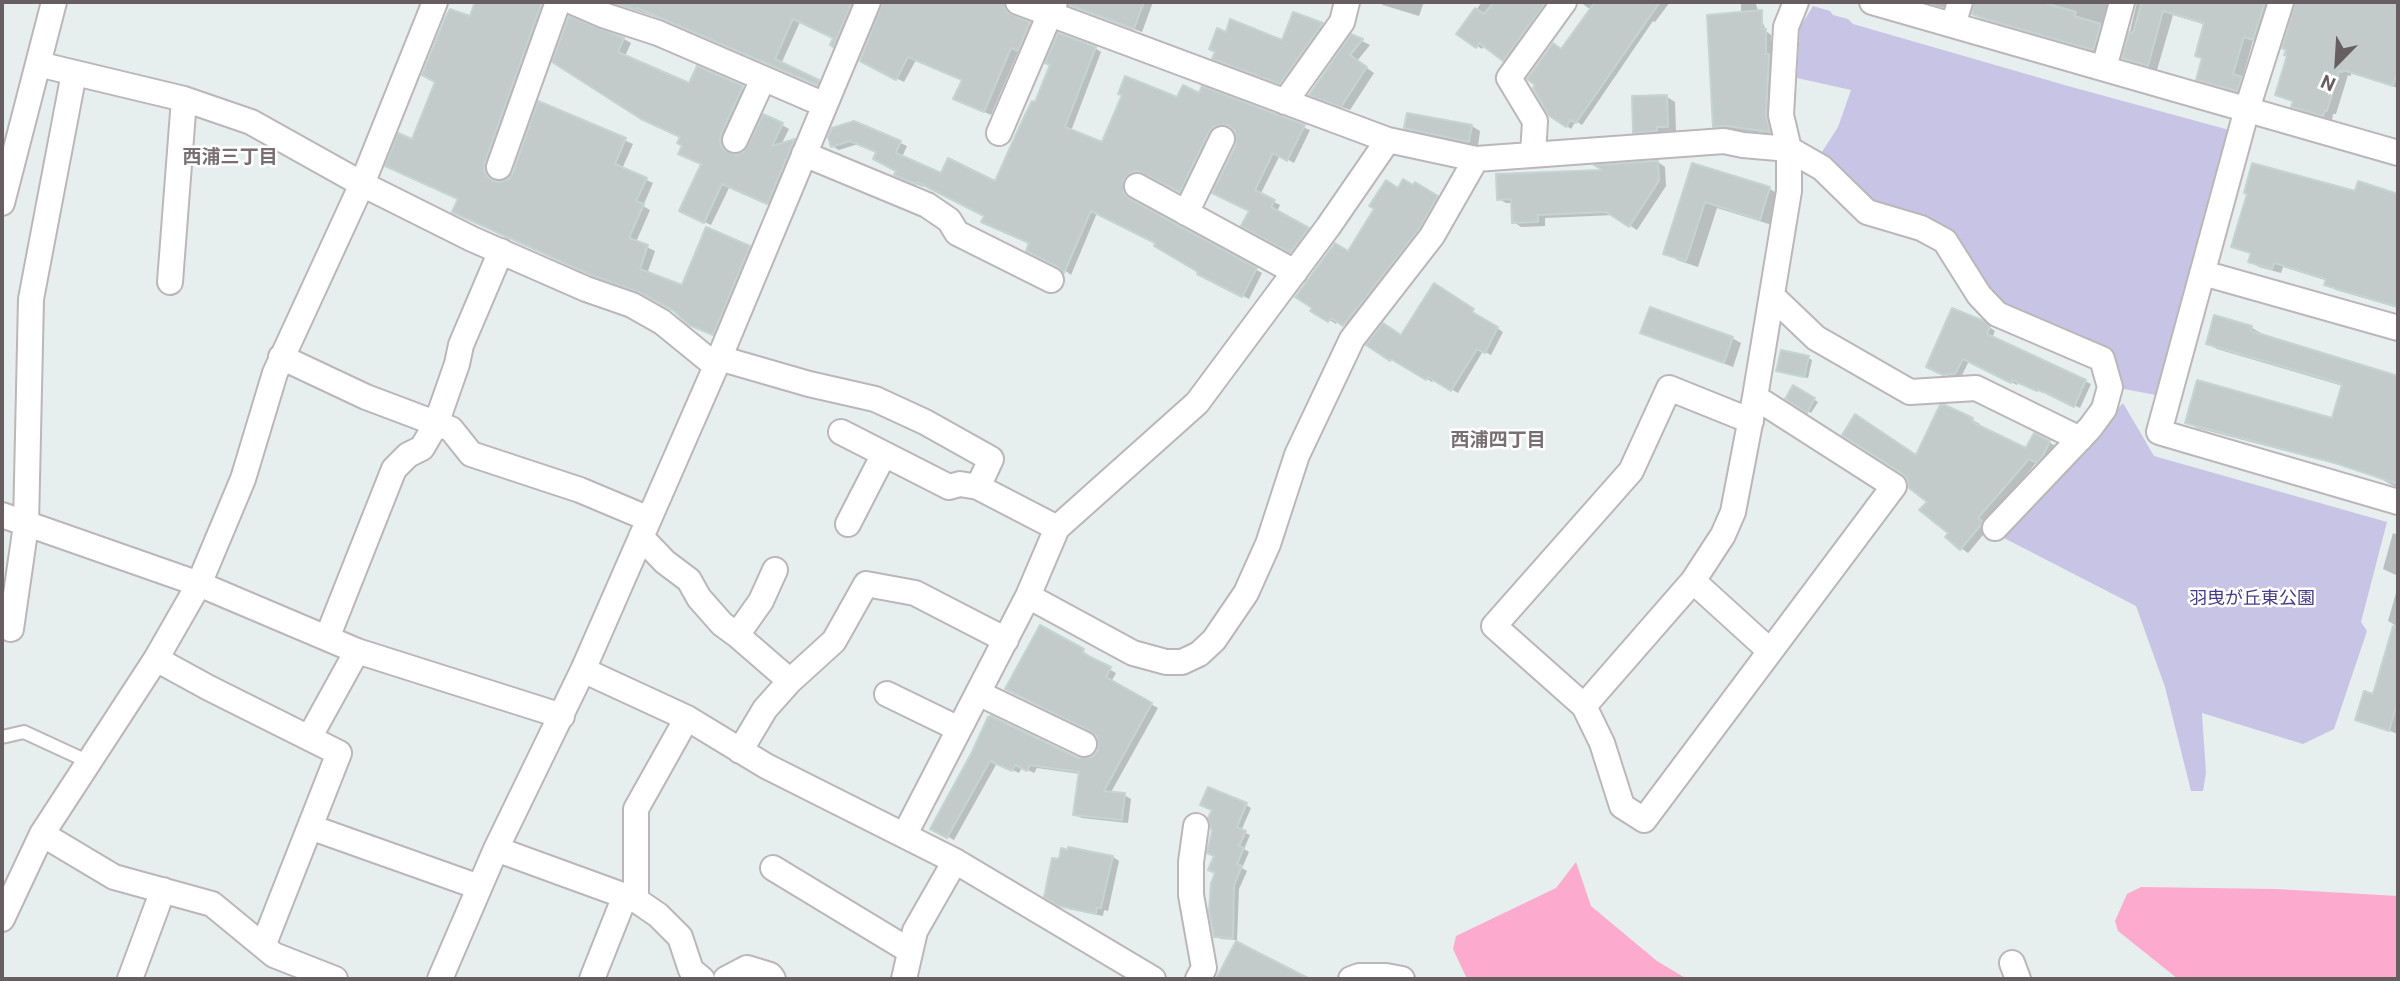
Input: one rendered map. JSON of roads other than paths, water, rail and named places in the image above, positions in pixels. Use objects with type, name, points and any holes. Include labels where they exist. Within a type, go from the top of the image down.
[{"type":"street","points":[[2,203],[11,132],[38,64],[54,2]]},
{"type":"street","points":[[499,167],[558,2]]},
{"type":"street","points":[[573,2],[658,33],[825,105]]},
{"type":"street","points":[[439,979],[496,849],[583,670],[717,362],[868,2]]},
{"type":"street","points":[[1018,2],[1053,8],[1285,102],[1388,140],[1476,159],[1724,141],[1789,149],[1822,168],[1867,212],[1921,228],[1945,242],[1979,295],[1997,314],[2102,359],[2109,387],[2104,410],[1995,528]]},
{"type":"street","points":[[1285,102],[1342,22],[1347,2]]},
{"type":"street","points":[[1533,154],[1535,121],[1509,78],[1564,2]]},
{"type":"street","points":[[1584,706],[1693,581],[1723,535],[1732,512],[1751,421],[1789,191],[1789,149],[1781,115],[1786,27],[1797,2]]},
{"type":"street","points":[[1872,2],[1957,13],[2104,68],[2398,152]]},
{"type":"street","points":[[2104,68],[2122,2]]},
{"type":"street","points":[[2281,2],[2247,109],[2160,432],[2398,502]]},
{"type":"street","points":[[2,919],[42,834],[156,659],[199,584],[243,479],[281,357],[362,184],[432,3]]},
{"type":"street","points":[[999,133],[1053,8]]},
{"type":"street","points":[[38,64],[184,99],[251,122],[362,184],[501,251],[586,289],[632,304],[662,321],[717,362],[875,399],[925,422],[991,459],[978,487]]},
{"type":"street","points":[[11,629],[26,525],[31,299],[74,73]]},
{"type":"street","points":[[735,140],[763,79]]},
{"type":"street","points":[[170,282],[184,99]]},
{"type":"street","points":[[1186,213],[1223,139]]},
{"type":"street","points":[[905,834],[1028,596],[1057,528],[1197,403],[1388,140]]},
{"type":"street","points":[[804,154],[927,205],[949,220],[957,233],[1051,280]]},
{"type":"street","points":[[1028,596],[1133,653],[1166,662],[1182,662],[1199,654],[1214,640],[1246,593],[1268,544],[1297,455],[1352,339],[1432,236],[1476,159]]},
{"type":"street","points":[[1137,186],[1294,272]]},
{"type":"street","points":[[327,638],[394,469],[408,455],[422,448],[436,424],[461,345],[501,251]]},
{"type":"street","points":[[2203,273],[2398,328]]},
{"type":"street","points":[[1772,296],[1816,338],[1910,392],[1976,388],[2080,439]]},
{"type":"street","points":[[281,357],[366,397],[451,429],[471,454],[580,489],[645,528],[665,562],[689,580],[699,598],[722,624],[790,681]]},
{"type":"street","points":[[1751,421],[1670,388],[1631,471],[1494,626],[1584,706],[1602,743],[1622,806],[1643,820],[1894,486],[1755,397]]},
{"type":"street","points":[[841,432],[949,488],[960,484],[978,487],[1057,528]]},
{"type":"street","points":[[848,524],[884,454]]},
{"type":"street","points":[[2,515],[199,584],[356,651],[562,716]]},
{"type":"street","points":[[737,635],[761,601],[775,570]]},
{"type":"street","points":[[1693,581],[1770,651]]},
{"type":"street","points":[[740,751],[765,709],[790,681],[834,641],[866,584],[915,593],[1006,640]]},
{"type":"street","points":[[309,738],[356,651]]},
{"type":"street","points":[[156,659],[339,752],[263,946]]},
{"type":"street","points":[[583,670],[687,718],[766,766],[955,861],[1153,979]]},
{"type":"street","points":[[978,693],[1084,744]]},
{"type":"street","points":[[887,694],[959,729]]},
{"type":"street","points":[[592,979],[631,898],[636,809],[687,718]]},
{"type":"street","points":[[1196,826],[1191,862],[1191,895],[1204,968],[1198,979]]},
{"type":"street","points":[[310,827],[479,887]]},
{"type":"street","points":[[42,834],[114,877],[212,904],[274,955],[303,973],[335,979]]},
{"type":"street","points":[[496,849],[631,898],[658,915],[680,937],[691,970],[702,979]]},
{"type":"street","points":[[904,979],[915,931],[955,861]]},
{"type":"street","points":[[773,868],[910,951]]},
{"type":"street","points":[[130,979],[163,890]]},
{"type":"street","points":[[726,979],[747,968],[770,975],[773,979]]},
{"type":"street","points":[[1352,979],[1359,976],[1386,976],[1402,979]]},
{"type":"lane","points":[[2,737],[24,732],[89,762]]},
{"type":"district","name":"西浦三丁目","points":[[230,158]]},
{"type":"district","name":"西浦四丁目","points":[[1498,441]]},
{"type":"park label","name":"羽曳が丘東公園","points":[[2252,599]]}]
